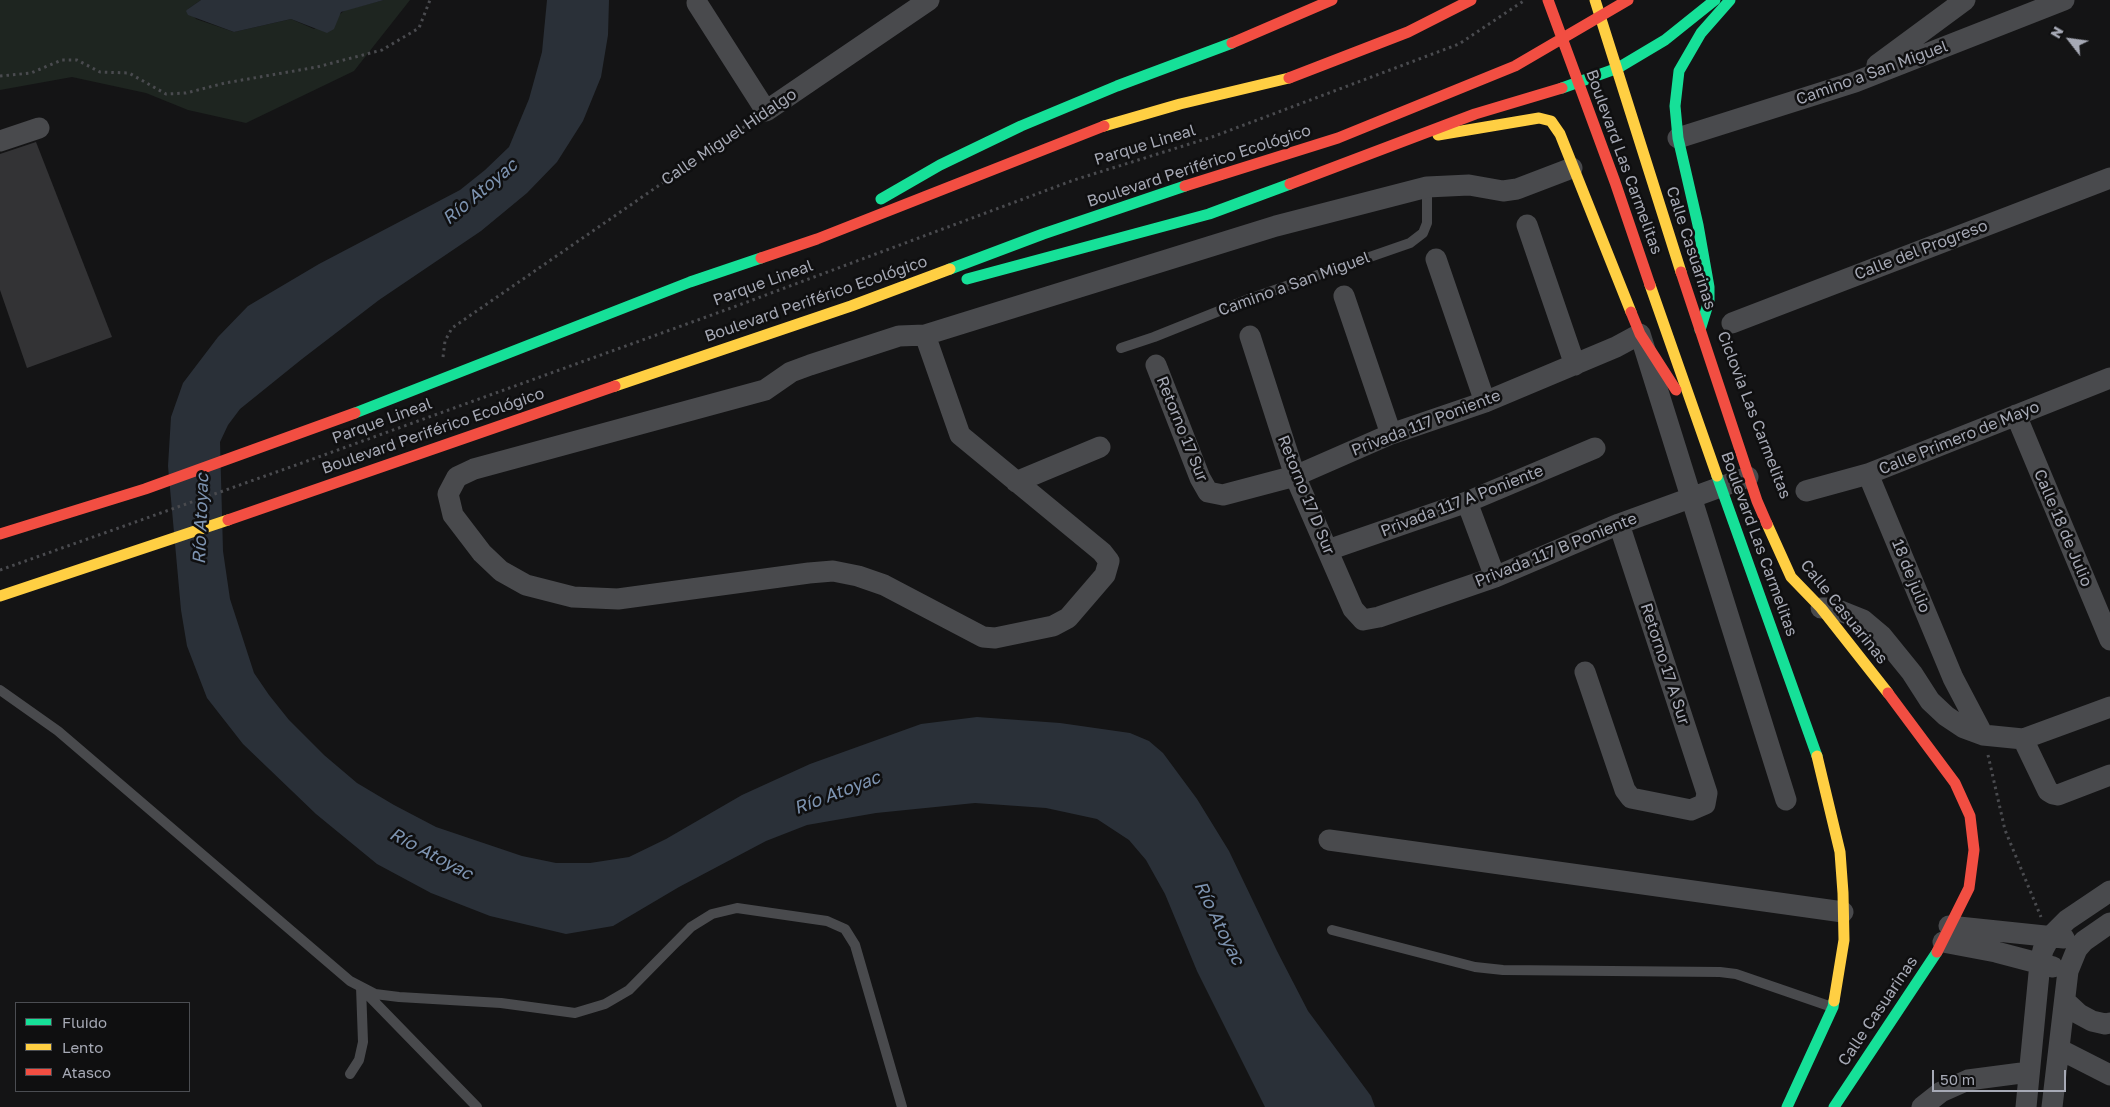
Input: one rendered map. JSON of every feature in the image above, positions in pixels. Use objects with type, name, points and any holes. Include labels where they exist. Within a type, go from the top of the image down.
[{"type":"main road","points":[[1239,40],[1313,0]]},
{"type":"main road","points":[[817,239],[906,184],[1021,126],[1118,86],[1239,40],[1332,0]]},
{"type":"main road","points":[[0,534],[145,489],[397,398],[690,282],[817,239],[1104,126],[1180,104],[1281,80],[1408,32],[1471,0]]},
{"type":"main road","name":"Boulevard Las Carmelitas","points":[[1548,0],[1615,182],[1698,424],[1817,754],[1840,852],[1844,940],[1832,1007],[1787,1107]]},
{"type":"main road","name":"Boulevard Las Carmelitas","points":[[1595,0],[1618,68]]},
{"type":"main road","name":"Boulevard Periférico Ecológico","points":[[0,596],[151,547],[405,457],[851,306],[1043,234],[1169,191],[1338,138],[1515,66],[1628,0]]},
{"type":"main road","points":[[952,283],[1209,214],[1343,162],[1407,141],[1475,114],[1618,68],[1665,40],[1715,0]]},
{"type":"main road","points":[[1700,330],[1709,301],[1709,288],[1698,225],[1678,138],[1675,106],[1679,71],[1700,33],[1730,0]]},
{"type":"main road","name":"Calle Casuarinas","points":[[1618,68],[1748,477],[1763,516],[1791,576],[1821,608],[1924,739],[1955,783],[1970,816],[1974,850],[1969,888],[1946,934],[1834,1107]]},
{"type":"main road","points":[[1407,141],[1539,118],[1551,121],[1560,134],[1640,334],[1698,424]]},
{"type":"main road","points":[[851,306],[934,288]]},
{"type":"street","name":"Calle Miguel Hidalgo","points":[[766,111],[929,0]]},
{"type":"street","points":[[1855,82],[1966,0]]},
{"type":"street","name":"Camino a San Miguel","points":[[1678,138],[1855,82],[2064,0]]},
{"type":"street","points":[[697,3],[766,111]]},
{"type":"street","points":[[0,141],[39,128]]},
{"type":"street","points":[[925,335],[960,435],[1102,552],[1109,561],[1105,574],[1068,618],[1053,626],[995,638],[983,637],[884,585],[858,576],[833,572],[809,572],[618,599],[572,596],[526,585],[501,571],[482,553],[453,515],[448,494],[457,477],[474,469],[765,390],[791,372],[810,364],[899,336],[925,335],[1276,226],[1427,188],[1469,185],[1502,192],[1517,189],[1572,168]]},
{"type":"street","name":"Calle del Progreso","points":[[1732,323],[2110,178]]},
{"type":"street","points":[[1527,224],[1575,364]]},
{"type":"street","points":[[1436,259],[1485,402]]},
{"type":"street","points":[[1344,296],[1392,434]]},
{"type":"street","points":[[1640,334],[1786,800]]},
{"type":"street","name":"Privada 117 Poniente","points":[[1208,492],[1223,495],[1295,476],[1392,434],[1485,402],[1640,334]]},
{"type":"street","name":"Retorno 17 D Sur","points":[[1250,336],[1295,476],[1353,609],[1363,620]]},
{"type":"street","name":"Retorno 17 Sur","points":[[1156,365],[1200,478],[1208,492]]},
{"type":"street","name":"Calle Primero de Mayo","points":[[1806,491],[1868,474],[2110,378]]},
{"type":"street","name":"Calle 18 de Julio","points":[[2016,415],[2110,640]]},
{"type":"street","points":[[1016,482],[1100,447]]},
{"type":"street","name":"Privada 117 A Poniente","points":[[1328,550],[1468,502],[1595,448]]},
{"type":"street","name":"18 de julio","points":[[1868,474],[1953,678],[1983,734]]},
{"type":"street","name":"Privada 117 B Poniente","points":[[1363,620],[1379,617],[1495,577],[1619,524],[1748,477]]},
{"type":"street","points":[[1468,502],[1495,577]]},
{"type":"street","name":"Retorno 17 A Sur","points":[[1585,672],[1625,790],[1631,798],[1691,810],[1705,804],[1707,793],[1619,524]]},
{"type":"street","points":[[1821,608],[1833,608],[1863,620],[1882,636],[1912,673],[1930,701],[1946,716],[1964,728],[1983,734],[2023,739],[2110,707]]},
{"type":"street","points":[[2023,739],[2048,791],[2052,794],[2058,795],[2110,775]]},
{"type":"street","points":[[1330,840],[1843,912]]},
{"type":"street","points":[[2026,1107],[2040,963],[2043,950],[2050,937],[2067,920],[2110,891]]},
{"type":"street","points":[[2052,1107],[2068,971],[2077,949],[2084,941],[2110,923]]},
{"type":"street","points":[[1946,934],[2050,937],[2084,941]]},
{"type":"street","points":[[1946,934],[1996,952],[2068,971]]},
{"type":"street","points":[[2065,1001],[2079,1014],[2092,1021],[2105,1024],[2110,1023]]},
{"type":"street","points":[[2059,1049],[2110,1075]]},
{"type":"street","points":[[1922,1107],[1942,1092],[1968,1080],[2029,1072]]},
{"type":"lane","name":"Camino a San Miguel","points":[[1121,348],[1154,337],[1249,299],[1410,243],[1423,233],[1427,223],[1427,188]]},
{"type":"lane","points":[[0,690],[58,731],[350,981],[375,994],[501,1003],[575,1013],[605,1004],[629,990],[691,927],[712,914],[737,908],[827,921],[845,929],[855,945],[902,1107]]},
{"type":"lane","points":[[1332,930],[1475,967],[1503,970],[1720,972],[1736,974],[1832,1007]]},
{"type":"lane","points":[[350,1074],[359,1060],[363,1042],[361,987]]},
{"type":"lane","points":[[361,987],[477,1107]]},
{"type":"path","points":[[0,76],[31,73],[62,60],[77,60],[100,72],[129,73],[166,94],[186,93],[225,83],[317,67],[382,50],[419,28],[430,0]]},
{"type":"path","name":"Parque Lineal","points":[[0,570],[405,426],[1074,180],[1212,137],[1459,44],[1525,0]]},
{"type":"path","name":"Calle Miguel Hidalgo","points":[[448,377],[442,354],[445,341],[452,328],[766,111]]},
{"type":"path","points":[[1983,734],[2005,830],[2050,937]]},
{"type":"shaded area","points":[[0,0],[201,0],[188,9],[196,19],[234,32],[291,19],[314,29],[345,10],[384,0],[410,0],[354,71],[246,123],[188,110],[146,93],[72,77],[0,90]]},
{"type":"water","points":[[201,0],[384,0],[341,12],[334,29],[327,33],[291,19],[234,32],[188,15],[186,11]]},
{"type":"water","name":"Río Atoyac","points":[[547,0],[609,0],[608,35],[601,77],[583,121],[557,162],[527,193],[481,231],[379,300],[240,409],[228,425],[220,442],[223,551],[230,599],[254,673],[269,695],[289,720],[324,755],[357,783],[394,805],[436,827],[522,856],[556,863],[590,863],[629,857],[666,839],[742,795],[810,764],[921,724],[977,717],[1060,723],[1130,733],[1149,741],[1163,753],[1197,799],[1229,851],[1308,1011],[1371,1096],[1375,1107],[1265,1107],[1197,971],[1165,894],[1146,860],[1129,840],[1097,819],[1046,808],[975,803],[876,813],[807,825],[766,841],[679,887],[613,926],[566,934],[490,916],[431,893],[377,864],[316,814],[243,744],[207,698],[187,646],[181,610],[168,466],[171,417],[183,383],[218,337],[248,306],[319,264],[460,190],[509,147],[529,99],[542,52]]},
{"type":"building","points":[[36,142],[112,337],[27,368],[0,290],[0,154]]},
{"type":"traffic: fast","points":[[1562,88],[1618,68],[1665,40],[1715,0]]},
{"type":"traffic: fast","points":[[1700,330],[1709,301],[1709,287],[1698,225],[1678,138],[1675,106],[1679,71],[1701,33],[1730,0]]},
{"type":"traffic: fast","points":[[881,199],[940,165],[1021,126],[1117,86],[1232,43]]},
{"type":"traffic: fast","points":[[967,279],[1209,214],[1290,184]]},
{"type":"traffic: fast","points":[[950,269],[1043,234],[1185,186]]},
{"type":"traffic: fast","points":[[355,413],[690,282],[761,258]]},
{"type":"traffic: fast","points":[[1717,476],[1817,756]]},
{"type":"traffic: fast","points":[[1834,1107],[1937,952]]},
{"type":"traffic: fast","points":[[1787,1107],[1833,1007],[1834,1001]]},
{"type":"traffic: slow","points":[[1595,0],[1681,272]]},
{"type":"traffic: slow","points":[[1104,126],[1180,104],[1289,78]]},
{"type":"traffic: slow","points":[[1438,135],[1539,118],[1551,121],[1560,134],[1631,312]]},
{"type":"traffic: slow","points":[[615,386],[851,306],[950,269]]},
{"type":"traffic: slow","points":[[1650,285],[1717,476]]},
{"type":"traffic: slow","points":[[0,596],[228,520]]},
{"type":"traffic: slow","points":[[1767,524],[1791,577],[1821,608],[1888,693]]},
{"type":"traffic: slow","points":[[1817,756],[1840,852],[1843,893],[1844,940],[1834,1001]]},
{"type":"traffic: jam","points":[[1232,43],[1332,0]]},
{"type":"traffic: jam","points":[[1289,78],[1408,32],[1471,0]]},
{"type":"traffic: jam","points":[[1548,0],[1615,182],[1650,285]]},
{"type":"traffic: jam","points":[[1185,186],[1338,138],[1515,66],[1628,0]]},
{"type":"traffic: jam","points":[[1290,184],[1475,114],[1562,88]]},
{"type":"traffic: jam","points":[[761,258],[817,239],[1104,126]]},
{"type":"traffic: jam","points":[[1681,272],[1757,501],[1767,524]]},
{"type":"traffic: jam","points":[[1631,312],[1640,334],[1676,390]]},
{"type":"traffic: jam","points":[[228,520],[615,386]]},
{"type":"traffic: jam","points":[[0,534],[145,489],[355,413]]},
{"type":"traffic: jam","points":[[1888,693],[1955,783],[1970,816],[1974,850],[1969,888],[1937,952]]}]
